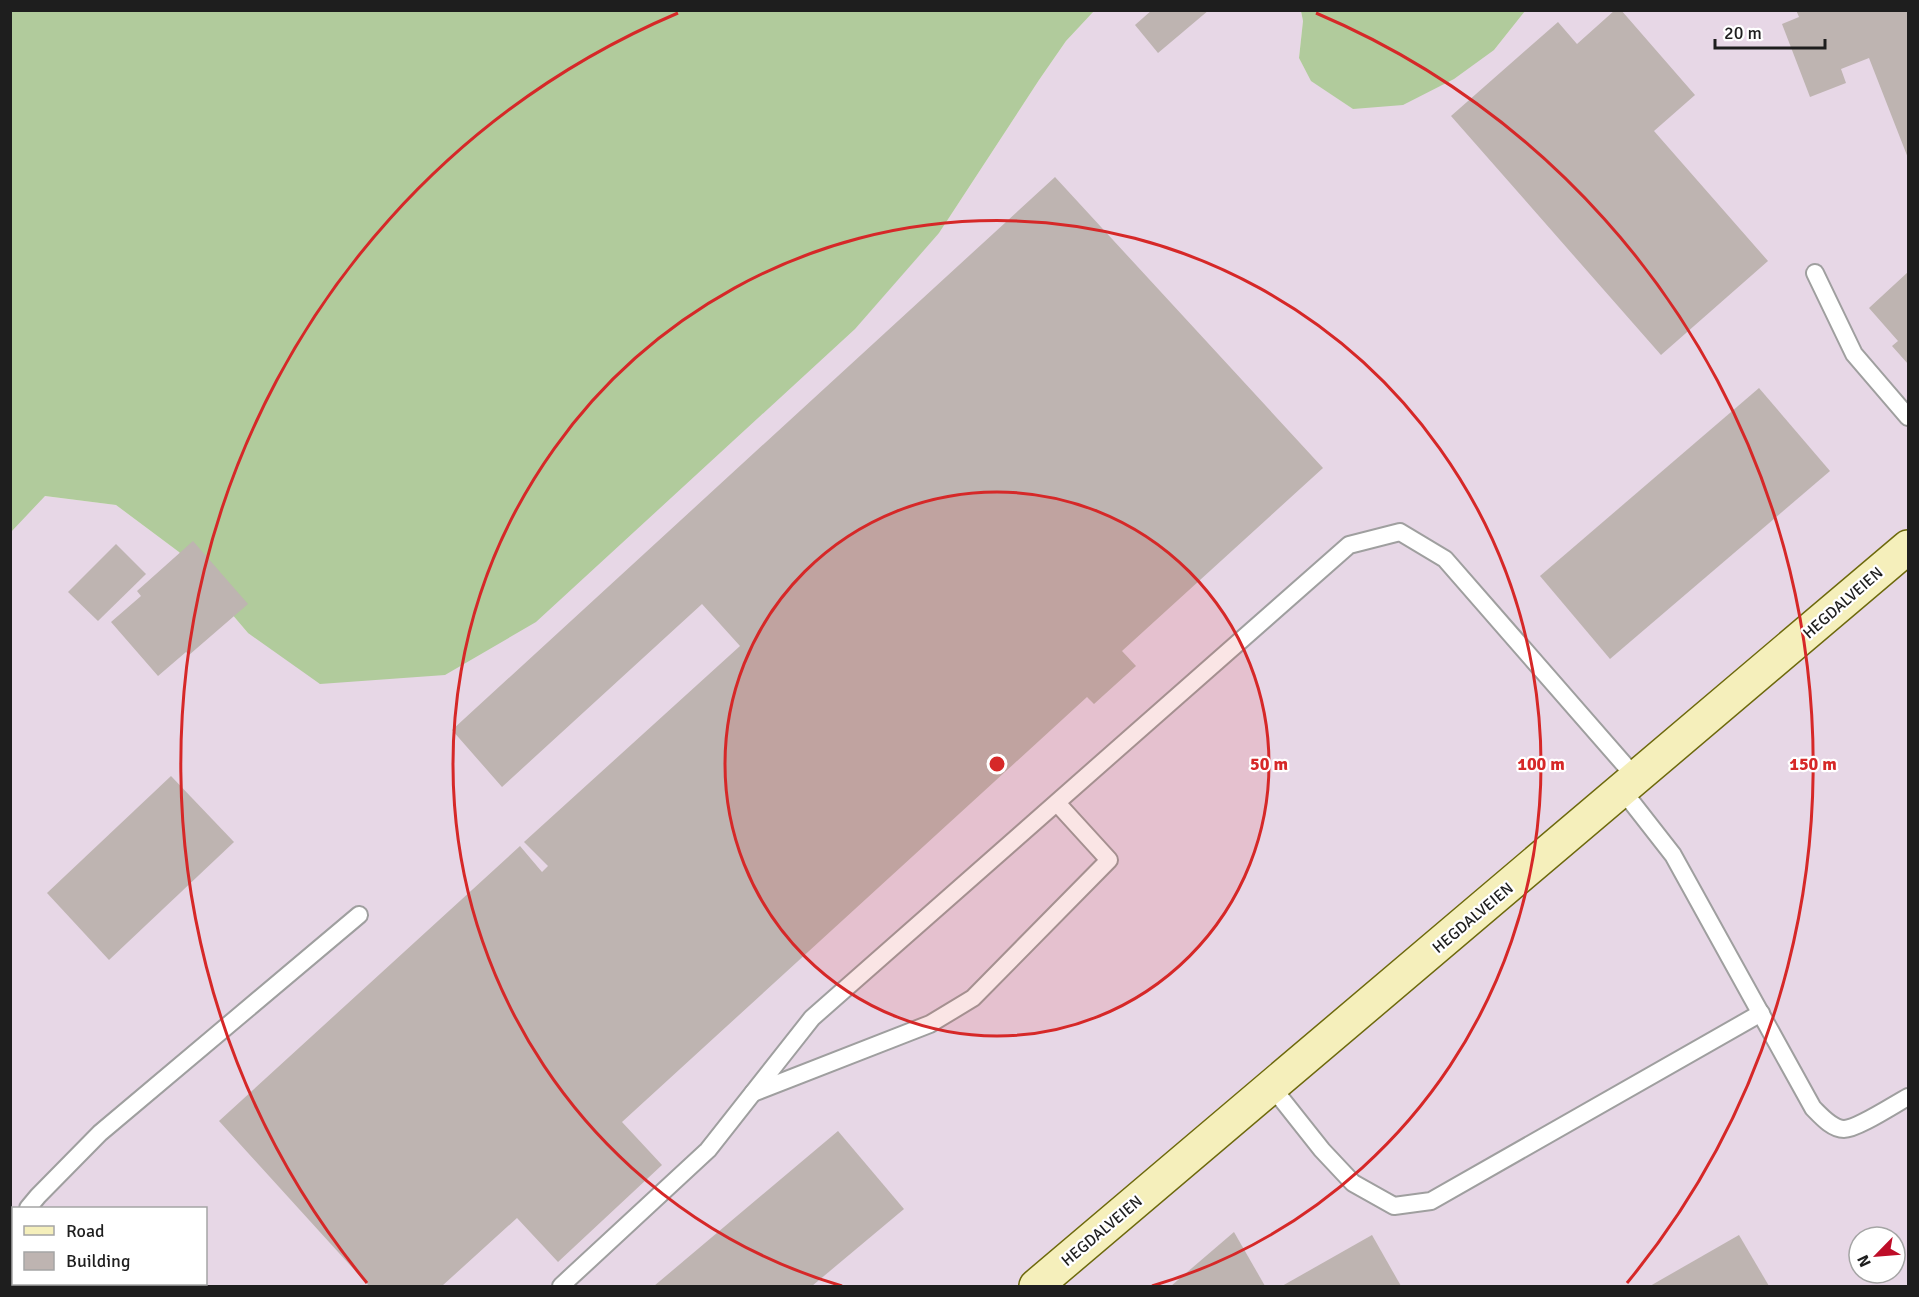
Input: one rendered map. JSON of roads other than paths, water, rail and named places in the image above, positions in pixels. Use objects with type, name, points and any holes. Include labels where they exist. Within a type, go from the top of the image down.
[{"type":"street","name":"HEGDALVEIEN","points":[[1036,1287],[1908,547]]},
{"type":"lane","points":[[1815,273],[1854,354],[1908,417]]},
{"type":"lane","points":[[561,1287],[708,1150],[812,1018],[1349,545],[1400,532],[1445,559],[1630,785],[1674,855],[1813,1108],[1828,1123],[1844,1129],[1860,1124],[1908,1097]]},
{"type":"lane","points":[[752,1093],[930,1024],[973,998],[1109,860],[1057,802]]},
{"type":"lane","points":[[30,1207],[100,1133],[359,915]]},
{"type":"lane","points":[[1272,1087],[1322,1150],[1353,1183],[1394,1206],[1431,1201],[1761,1013]]}]
